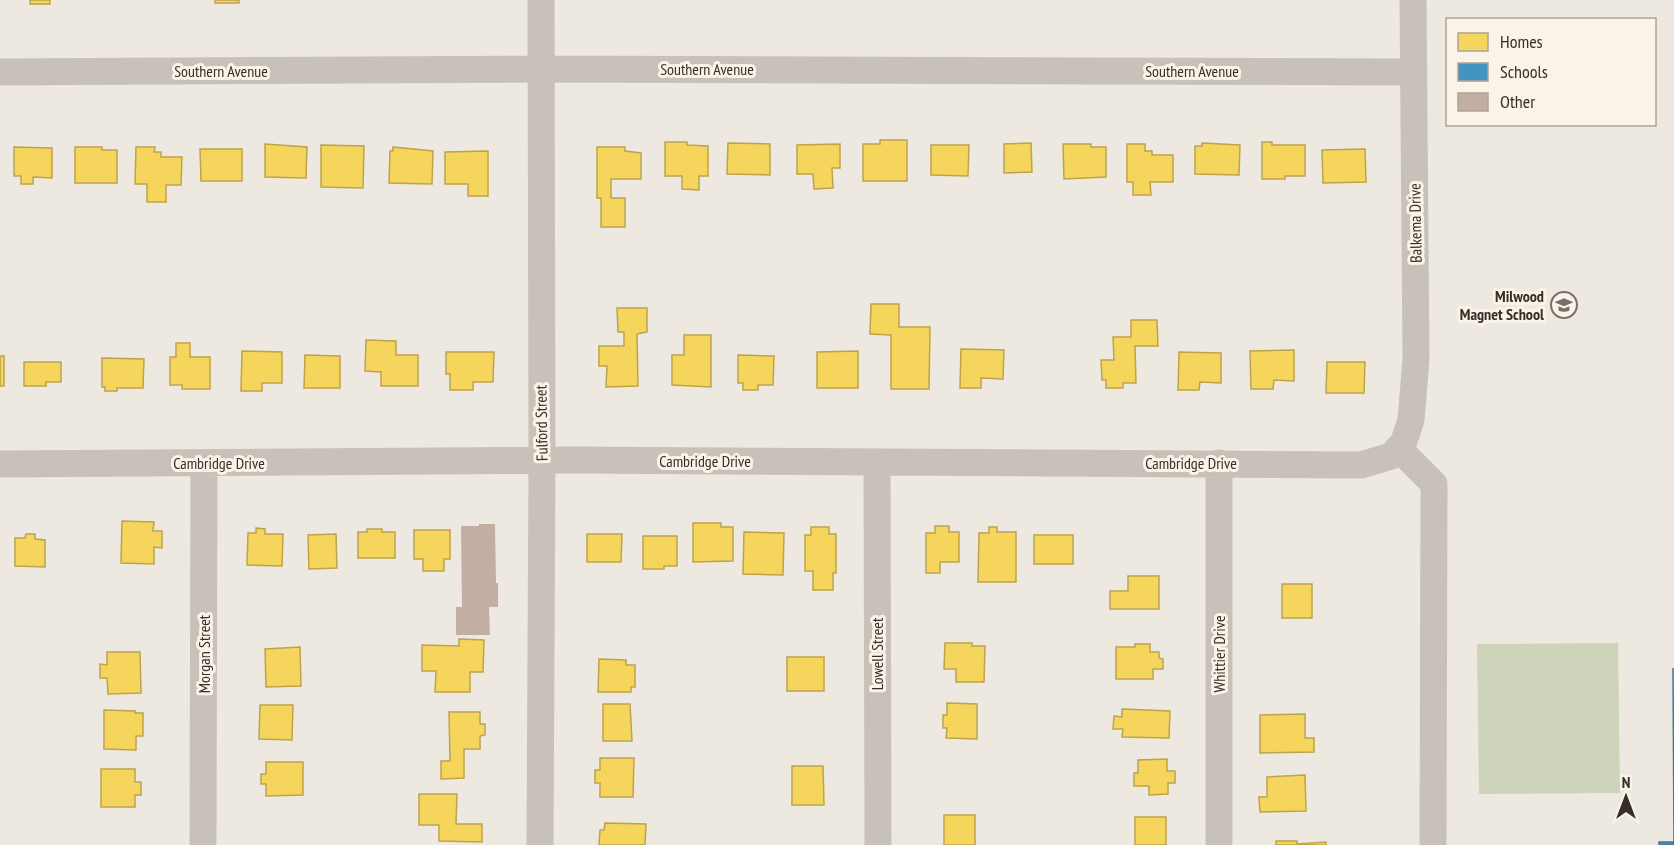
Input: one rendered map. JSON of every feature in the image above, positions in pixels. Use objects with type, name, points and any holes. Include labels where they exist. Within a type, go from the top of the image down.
[{"type":"street","name":"Fulford Street","points":[[540,845],[541,0]]},
{"type":"street","name":"Balkema Drive","points":[[1401,446],[1411,420],[1416,359],[1413,0]]},
{"type":"street","name":"Southern Avenue","points":[[0,72],[542,69],[1413,72]]},
{"type":"street","name":"Cambridge Drive","points":[[0,464],[542,460],[1361,465],[1391,456],[1401,446]]},
{"type":"street","points":[[1401,446],[1434,484],[1433,845]]},
{"type":"street","name":"Lowell Street","points":[[877,462],[878,845]]},
{"type":"street","name":"Morgan Street","points":[[203,845],[204,463]]},
{"type":"street","name":"Whittier Drive","points":[[1218,463],[1219,845]]},
{"type":"green space","points":[[1618,643],[1620,793],[1479,794],[1477,644]]},
{"type":"building: Homes","points":[[30,0],[50,0],[50,4],[30,4]]},
{"type":"building: Homes","points":[[215,0],[239,0],[239,3],[215,3]]},
{"type":"building: Homes","points":[[880,140],[907,140],[907,181],[863,181],[863,144],[880,144]]},
{"type":"building: Homes","points":[[665,142],[687,142],[687,145],[708,146],[708,176],[699,176],[699,190],[682,189],[682,176],[665,176]]},
{"type":"building: Homes","points":[[1262,142],[1272,142],[1272,145],[1305,145],[1305,176],[1262,179]]},
{"type":"building: Homes","points":[[728,143],[770,144],[770,175],[727,174]]},
{"type":"building: Homes","points":[[1031,143],[1032,172],[1004,173],[1004,144]]},
{"type":"building: Homes","points":[[1202,143],[1240,145],[1239,175],[1195,174],[1195,146],[1202,146]]},
{"type":"building: Homes","points":[[265,144],[307,147],[306,178],[265,177]]},
{"type":"building: Homes","points":[[840,144],[840,168],[832,168],[833,188],[814,189],[813,174],[797,174],[797,145]]},
{"type":"building: Homes","points":[[1063,144],[1091,144],[1091,147],[1106,147],[1106,177],[1064,179]]},
{"type":"building: Homes","points":[[1127,144],[1145,144],[1145,151],[1152,151],[1152,155],[1173,155],[1173,182],[1150,182],[1151,195],[1133,195],[1133,182],[1127,182]]},
{"type":"building: Homes","points":[[321,145],[364,146],[363,188],[321,187]]},
{"type":"building: Homes","points":[[931,145],[969,145],[968,176],[931,175]]},
{"type":"building: Homes","points":[[14,147],[52,148],[52,178],[33,177],[33,184],[21,184],[21,176],[14,176]]},
{"type":"building: Homes","points":[[75,147],[102,147],[102,150],[117,150],[117,183],[75,183]]},
{"type":"building: Homes","points":[[136,147],[155,147],[154,152],[161,152],[161,157],[182,157],[181,185],[166,185],[166,202],[147,202],[147,184],[135,184]]},
{"type":"building: Homes","points":[[393,147],[433,151],[432,184],[389,183],[390,151],[393,151]]},
{"type":"building: Homes","points":[[597,147],[625,147],[625,151],[641,153],[641,179],[611,179],[611,198],[625,198],[625,227],[601,227],[601,198],[597,198]]},
{"type":"building: Homes","points":[[200,149],[242,149],[242,181],[201,181]]},
{"type":"building: Homes","points":[[1365,149],[1366,182],[1323,183],[1322,150]]},
{"type":"building: Homes","points":[[488,151],[488,196],[468,196],[468,184],[445,184],[445,152]]},
{"type":"building: Homes","points":[[871,304],[899,304],[899,327],[930,327],[929,389],[891,389],[891,335],[870,334]]},
{"type":"building: Homes","points":[[617,308],[647,308],[647,332],[637,334],[638,386],[606,387],[607,366],[599,366],[599,346],[624,346],[624,332],[618,332]]},
{"type":"building: Homes","points":[[1131,320],[1157,320],[1158,346],[1135,346],[1136,383],[1123,383],[1123,388],[1106,388],[1106,380],[1102,380],[1101,360],[1114,360],[1113,337],[1131,337]]},
{"type":"building: Homes","points":[[684,335],[711,335],[711,387],[672,385],[672,355],[684,355]]},
{"type":"building: Homes","points":[[366,340],[396,341],[396,355],[418,355],[418,386],[381,386],[381,372],[365,371]]},
{"type":"building: Homes","points":[[176,343],[190,343],[190,357],[210,357],[210,389],[182,389],[182,385],[170,385],[170,357],[176,357]]},
{"type":"building: Homes","points":[[961,349],[1004,350],[1003,379],[981,378],[981,388],[960,388]]},
{"type":"building: Homes","points":[[1294,350],[1294,381],[1274,380],[1273,389],[1251,389],[1250,351]]},
{"type":"building: Homes","points":[[242,351],[282,352],[282,383],[262,383],[262,391],[241,391]]},
{"type":"building: Homes","points":[[858,351],[858,388],[817,388],[817,352]]},
{"type":"building: Homes","points":[[446,352],[494,352],[493,382],[473,382],[473,390],[450,390],[450,374],[446,374]]},
{"type":"building: Homes","points":[[1179,352],[1221,353],[1221,383],[1200,382],[1199,390],[1178,390]]},
{"type":"building: Homes","points":[[305,355],[340,356],[340,388],[304,388]]},
{"type":"building: Homes","points":[[738,355],[774,356],[773,385],[758,385],[758,390],[743,390],[743,383],[738,383]]},
{"type":"building: Homes","points":[[0,356],[4,356],[4,386],[0,386]]},
{"type":"building: Homes","points":[[102,358],[144,359],[143,388],[117,388],[117,391],[105,391],[105,387],[102,387]]},
{"type":"building: Homes","points":[[24,362],[61,362],[61,382],[46,382],[46,386],[24,386]]},
{"type":"building: Homes","points":[[1327,362],[1365,362],[1364,393],[1326,393]]},
{"type":"building: Homes","points":[[122,521],[154,522],[153,531],[162,531],[162,548],[154,547],[154,564],[121,563]]},
{"type":"building: Homes","points":[[693,523],[721,523],[721,527],[733,527],[733,561],[693,562]]},
{"type":"building: Homes","points":[[935,526],[949,526],[949,532],[959,532],[959,562],[940,562],[940,573],[926,573],[926,533],[935,533]]},
{"type":"building: Homes","points":[[811,527],[829,527],[829,534],[836,534],[836,573],[833,573],[833,590],[813,590],[813,571],[805,571],[805,535],[811,535]]},
{"type":"building: Homes","points":[[989,527],[997,527],[997,532],[1016,532],[1016,582],[978,582],[979,533],[989,533]]},
{"type":"building: Homes","points":[[256,528],[265,529],[265,534],[283,534],[282,566],[247,565],[248,533],[256,533]]},
{"type":"building: Homes","points":[[367,529],[395,532],[395,558],[358,558],[358,532],[367,532]]},
{"type":"building: Homes","points":[[414,530],[450,530],[450,559],[444,559],[444,571],[423,571],[423,559],[414,559]]},
{"type":"building: Homes","points":[[744,532],[784,533],[783,575],[743,574]]},
{"type":"building: Homes","points":[[26,534],[35,534],[35,539],[45,540],[45,567],[15,566],[15,538],[25,538]]},
{"type":"building: Homes","points":[[336,534],[337,568],[309,569],[308,535]]},
{"type":"building: Homes","points":[[587,534],[622,534],[621,562],[587,562]]},
{"type":"building: Homes","points":[[1034,535],[1073,535],[1073,564],[1034,564]]},
{"type":"building: Homes","points":[[643,536],[677,536],[677,566],[664,566],[664,569],[643,569]]},
{"type":"building: Homes","points":[[1128,576],[1159,576],[1159,609],[1110,609],[1110,591],[1128,591]]},
{"type":"building: Homes","points":[[1282,584],[1312,584],[1312,618],[1282,618]]},
{"type":"building: Homes","points":[[459,639],[484,640],[483,672],[470,672],[470,692],[435,692],[436,671],[422,671],[422,645],[459,646]]},
{"type":"building: Homes","points":[[945,643],[972,643],[972,646],[985,646],[984,682],[956,682],[956,669],[944,669]]},
{"type":"building: Homes","points":[[1135,644],[1150,644],[1150,652],[1159,652],[1159,658],[1163,659],[1163,669],[1153,669],[1153,679],[1116,679],[1116,647],[1135,647]]},
{"type":"building: Homes","points":[[300,647],[301,686],[266,687],[265,649]]},
{"type":"building: Homes","points":[[107,652],[140,652],[141,693],[108,694],[107,678],[100,678],[100,664],[107,665]]},
{"type":"building: Homes","points":[[787,657],[824,657],[824,691],[787,691]]},
{"type":"building: Homes","points":[[599,659],[626,660],[626,665],[635,665],[635,687],[631,687],[631,692],[598,692]]},
{"type":"building: Homes","points":[[947,703],[977,704],[977,739],[946,738],[947,728],[943,728],[943,715],[947,715]]},
{"type":"building: Homes","points":[[603,704],[630,704],[632,741],[603,741]]},
{"type":"building: Homes","points":[[260,705],[293,705],[292,740],[259,739]]},
{"type":"building: Homes","points":[[1122,709],[1170,711],[1169,738],[1122,737],[1123,729],[1113,729],[1114,716],[1122,717]]},
{"type":"building: Homes","points":[[104,710],[143,713],[143,736],[136,736],[136,750],[104,749]]},
{"type":"building: Homes","points":[[449,712],[480,712],[480,724],[485,724],[485,735],[480,736],[480,749],[464,749],[464,778],[441,779],[441,761],[450,761]]},
{"type":"building: Homes","points":[[1305,714],[1305,738],[1314,738],[1314,752],[1260,753],[1260,715]]},
{"type":"building: Homes","points":[[600,758],[634,758],[633,797],[600,797],[600,783],[595,783],[595,770],[600,770]]},
{"type":"building: Homes","points":[[1167,759],[1167,771],[1175,771],[1175,783],[1168,783],[1168,794],[1149,795],[1149,786],[1134,786],[1134,773],[1138,773],[1138,760]]},
{"type":"building: Homes","points":[[266,762],[303,762],[303,795],[266,796],[266,784],[261,784],[261,774],[266,774]]},
{"type":"building: Homes","points":[[792,766],[823,766],[824,805],[792,805]]},
{"type":"building: Homes","points":[[101,769],[135,769],[135,782],[141,782],[141,795],[135,795],[135,807],[101,807]]},
{"type":"building: Homes","points":[[1305,775],[1306,811],[1260,812],[1259,797],[1267,797],[1267,777]]},
{"type":"building: Homes","points":[[419,794],[457,794],[456,824],[482,824],[482,842],[439,841],[439,825],[419,825]]},
{"type":"building: Homes","points":[[944,815],[975,815],[975,845],[944,845]]},
{"type":"building: Homes","points":[[1135,817],[1166,817],[1166,845],[1135,845]]},
{"type":"building: Homes","points":[[605,823],[646,824],[645,845],[599,845],[600,830],[604,830]]},
{"type":"building: Homes","points":[[1276,841],[1297,841],[1297,844],[1326,842],[1326,845],[1276,845]]},
{"type":"building: Schools","points":[[1659,842],[1674,842],[1674,845],[1659,845]]},
{"type":"building: Other","points":[[479,524],[495,524],[498,607],[489,607],[490,635],[456,635],[456,607],[462,607],[461,526],[479,526]]},
{"type":"place","name":"Milwood Magnet School","points":[[1564,305]]}]
